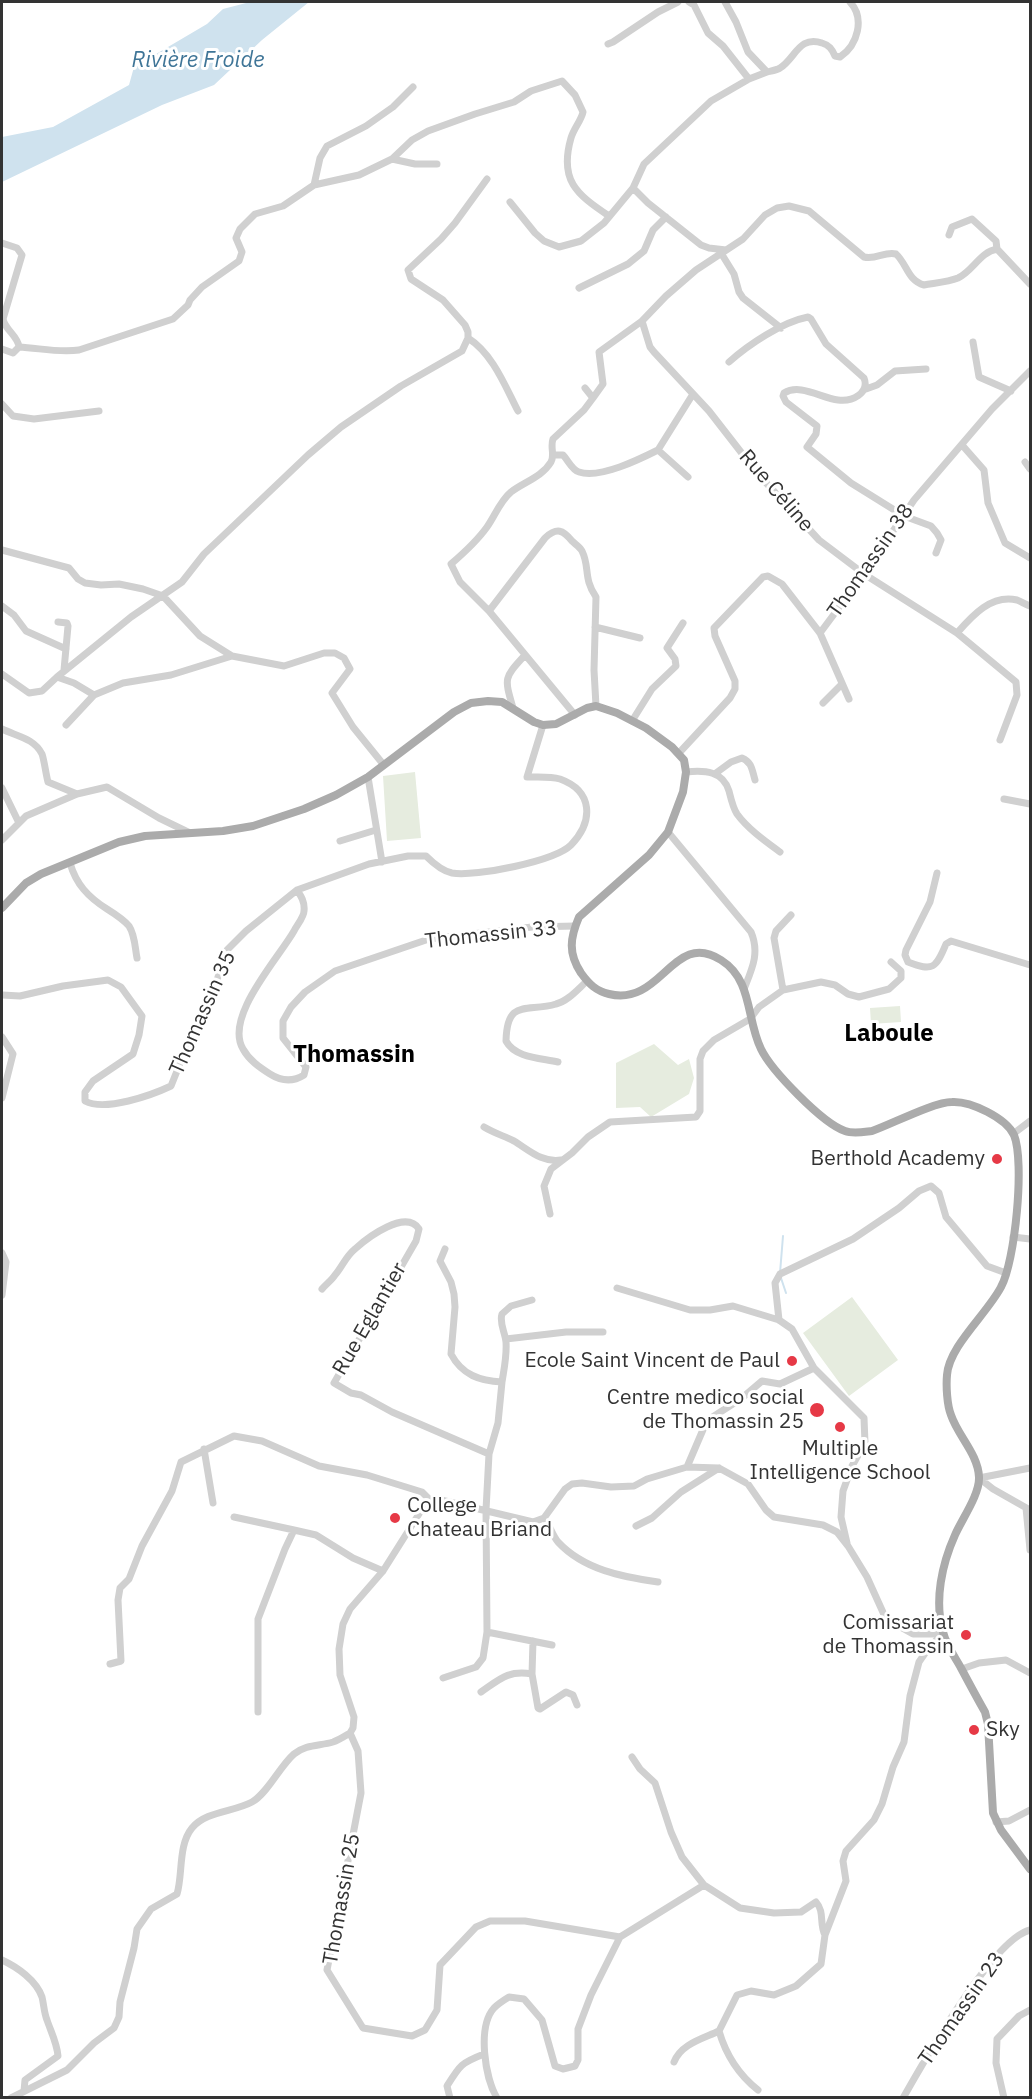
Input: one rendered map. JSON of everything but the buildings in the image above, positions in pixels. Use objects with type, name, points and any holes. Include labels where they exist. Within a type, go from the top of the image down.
[{"type":"main road","points":[[2,908],[26,883],[41,874],[119,842],[145,836],[223,831],[253,826],[304,809],[368,777],[453,712],[471,704],[488,701],[502,702],[543,725],[556,724],[587,708],[596,706],[646,728],[679,753],[684,760],[686,772],[683,792],[668,832],[649,855],[579,917],[575,926],[570,943],[579,969],[587,981],[598,992],[630,996],[643,992],[681,957],[698,952],[713,955],[729,965],[739,976],[749,1003],[750,1018],[761,1050],[772,1066],[828,1122],[845,1131],[858,1133],[872,1131],[951,1101],[972,1104],[1003,1123],[1013,1134],[1018,1154],[1017,1198],[1013,1238],[1006,1273],[1002,1287],[952,1355],[947,1375],[950,1414],[976,1463],[979,1478],[977,1488],[954,1536],[944,1565],[938,1599],[943,1634],[985,1712],[988,1724],[993,1813],[996,1822],[1030,1869]]},
{"type":"street","points":[[608,44],[678,2]]},
{"type":"street","points":[[688,2],[694,5],[708,33],[723,46],[749,79]]},
{"type":"street","points":[[725,2],[748,52],[767,72]]},
{"type":"street","points":[[510,202],[544,241],[559,247],[581,241],[604,223],[633,188],[644,164],[711,101],[749,79],[781,68],[794,52],[805,44],[821,42],[829,46],[835,56],[840,57],[847,53],[859,30],[855,6],[850,2]]},
{"type":"street","points":[[2,349],[13,353],[19,347],[64,352],[79,350],[173,319],[202,287],[239,261],[242,252],[236,238],[247,220],[255,214],[283,206],[314,185],[359,175],[392,159],[412,140],[428,131],[514,102],[531,91],[562,81],[575,95],[583,112],[571,138],[567,158],[568,176],[579,195],[609,216]]},
{"type":"street","points":[[314,185],[320,158],[327,146],[366,126],[393,107],[413,87]]},
{"type":"street","points":[[392,159],[416,164],[437,164]]},
{"type":"street","points":[[2,674],[29,693],[42,692],[64,670],[130,617],[182,582],[204,554],[308,455],[353,418],[424,371],[457,356],[466,345],[468,338],[465,325],[434,293],[411,279],[408,270],[455,223],[487,179]]},
{"type":"street","points":[[633,188],[648,203],[701,245],[721,253],[734,274],[743,298],[781,328]]},
{"type":"street","points":[[575,715],[489,611],[460,582],[451,564],[474,544],[506,496],[550,464],[553,455],[551,446],[553,439],[584,410],[603,384],[599,352],[642,321],[666,296],[721,253],[743,239],[765,215],[777,208],[789,206],[809,211],[864,258],[873,258],[890,252],[896,254],[912,279],[924,285],[957,278],[990,250],[996,249]]},
{"type":"street","points":[[579,288],[628,264],[644,251],[653,230],[666,217]]},
{"type":"street","points":[[949,235],[952,227],[972,219],[996,241],[996,249],[1030,284]]},
{"type":"street","points":[[2,243],[17,248],[22,255],[3,319],[19,347]]},
{"type":"street","points":[[729,362],[742,350],[781,328],[808,317],[826,344],[864,378],[866,389]]},
{"type":"street","name":"Rue Céline","points":[[642,321],[650,347],[709,411],[758,474],[819,540],[864,574],[957,633],[1013,678],[1018,686],[1017,695],[1000,740]]},
{"type":"street","points":[[468,338],[476,343],[494,367],[518,411]]},
{"type":"street","points":[[973,342],[979,377],[1011,391]]},
{"type":"street","points":[[926,369],[895,371],[861,394],[840,401],[791,389],[783,396],[786,402],[817,426],[815,436],[807,445],[809,450],[851,483],[904,516],[931,526],[938,532],[940,540],[936,553]]},
{"type":"street","name":"Thomassin 38","points":[[679,753],[730,698],[735,689],[733,674],[715,636],[714,628],[759,579],[768,576],[782,584],[820,633],[864,574],[914,500],[992,409],[1030,371]]},
{"type":"street","points":[[585,388],[593,398]]},
{"type":"street","points":[[553,455],[563,455],[575,470],[583,473],[600,472],[628,464],[658,450],[693,394]]},
{"type":"street","points":[[2,404],[13,416],[34,419],[99,411]]},
{"type":"street","points":[[962,445],[984,470],[988,503],[1005,543],[1030,558]]},
{"type":"street","points":[[658,450],[688,477]]},
{"type":"street","points":[[1024,462],[1030,470]]},
{"type":"street","points":[[489,611],[545,538],[556,530],[562,531],[582,550],[586,577],[596,597],[594,670],[596,706]]},
{"type":"street","points":[[2,550],[69,568],[78,579],[86,583],[119,584],[163,596],[200,636],[232,656],[284,666],[324,653],[335,653],[344,658],[350,669],[332,693],[353,727],[383,764]]},
{"type":"street","points":[[957,633],[982,608],[994,602],[1016,600],[1030,606]]},
{"type":"street","points":[[2,606],[14,615],[26,631],[66,649]]},
{"type":"street","points":[[58,622],[67,623],[68,626],[64,670]]},
{"type":"street","points":[[632,721],[652,690],[676,666],[675,659],[667,648],[683,623]]},
{"type":"street","points":[[595,627],[640,638]]},
{"type":"street","points":[[820,633],[849,699]]},
{"type":"street","points":[[513,708],[506,683],[507,677],[525,655]]},
{"type":"street","points":[[66,725],[94,696],[123,683],[171,675],[232,656]]},
{"type":"street","points":[[57,677],[74,683],[94,696]]},
{"type":"street","points":[[823,703],[842,684]]},
{"type":"street","name":"Thomassin 35","points":[[2,995],[20,996],[63,986],[108,980],[121,987],[142,1016],[133,1054],[93,1081],[85,1092],[85,1101],[93,1105],[151,1095],[171,1086],[209,1004],[227,950],[246,931],[297,890],[369,864],[408,856],[426,856],[434,864],[451,873],[478,874],[550,858],[570,846],[582,831],[586,819],[588,808],[585,799],[573,787],[560,779],[528,777],[543,725]]},
{"type":"street","points":[[2,729],[27,738],[34,744],[43,755],[48,782],[77,794]]},
{"type":"street","points":[[716,773],[731,762],[742,758],[751,764],[755,780]]},
{"type":"street","points":[[686,772],[716,773],[727,785],[736,812],[758,836],[780,852]]},
{"type":"street","points":[[368,777],[382,862]]},
{"type":"street","points":[[2,840],[27,816],[77,794],[107,787],[159,818],[190,833]]},
{"type":"street","points":[[2,788],[19,823]]},
{"type":"street","points":[[1004,799],[1030,804]]},
{"type":"street","points":[[340,841],[376,830]]},
{"type":"street","points":[[668,832],[751,932],[756,943],[756,957],[744,989]]},
{"type":"street","points":[[70,862],[79,886],[129,927],[133,934],[137,958]]},
{"type":"street","points":[[937,873],[930,902],[905,955],[908,962],[925,969],[933,967],[940,960],[946,944],[951,941],[1030,965]]},
{"type":"street","name":"Thomassin 33","points":[[297,890],[303,899],[304,913],[287,943],[259,982],[239,1020],[241,1047],[255,1064],[276,1078],[286,1080],[298,1079],[304,1075],[306,1067],[284,1038],[282,1021],[291,1007],[306,992],[335,971],[429,939],[532,927],[575,926]]},
{"type":"street","points":[[783,990],[774,938],[776,931],[791,915]]},
{"type":"street","points":[[550,1214],[544,1186],[551,1169],[588,1137],[610,1122],[696,1117],[700,1111],[700,1059],[703,1051],[714,1040],[750,1018],[759,1007],[783,990],[821,981],[835,985],[848,994],[859,996],[889,989],[901,978],[901,971],[891,962]]},
{"type":"street","points":[[558,1062],[525,1055],[514,1050],[506,1041],[508,1021],[516,1012],[527,1006],[556,1004],[572,995],[587,981]]},
{"type":"street","points":[[2,1037],[13,1054],[2,1098]]},
{"type":"street","points":[[1013,1134],[1030,1121]]},
{"type":"street","points":[[484,1127],[494,1134],[517,1143],[540,1158],[552,1161],[563,1160]]},
{"type":"street","points":[[779,1320],[776,1283],[780,1274],[853,1239],[928,1186],[932,1186],[939,1193],[946,1217],[987,1266],[1006,1273]]},
{"type":"street","name":"Rue Eglantier","points":[[322,1288],[335,1276],[354,1249],[370,1238],[388,1226],[407,1221],[416,1224],[419,1229],[416,1240],[334,1383],[392,1412],[489,1454]]},
{"type":"street","points":[[1013,1238],[1030,1239]]},
{"type":"street","points":[[445,1249],[440,1261],[451,1282],[455,1307],[451,1354],[453,1359],[474,1378],[502,1382]]},
{"type":"street","points":[[2,1253],[6,1262],[2,1295]]},
{"type":"street","points":[[617,1288],[690,1310],[710,1310],[733,1306],[779,1320],[792,1329],[814,1368],[864,1418],[865,1443],[852,1466],[843,1491],[841,1517],[848,1546]]},
{"type":"street","points":[[443,1678],[476,1667],[481,1662],[486,1632],[486,1510],[489,1454],[498,1423],[506,1339],[501,1322],[502,1314],[511,1306],[532,1300]]},
{"type":"street","points":[[506,1339],[566,1332],[603,1332]]},
{"type":"street","points":[[687,1467],[708,1420],[742,1398],[762,1381],[780,1384],[814,1368]]},
{"type":"street","points":[[110,1664],[121,1661],[118,1600],[120,1588],[129,1579],[142,1546],[172,1491],[181,1462],[234,1436],[262,1441],[319,1466],[368,1475],[422,1492],[431,1501],[441,1500],[533,1522],[544,1518],[564,1489],[572,1484],[611,1487],[634,1485],[687,1467],[719,1468],[748,1484],[766,1510],[774,1517],[831,1528],[848,1546],[867,1577],[886,1618],[913,1634],[943,1634]]},
{"type":"street","points":[[204,1449],[213,1503]]},
{"type":"street","points":[[636,1526],[652,1518],[681,1492],[719,1468]]},
{"type":"street","points":[[979,1478],[1030,1468]]},
{"type":"street","points":[[979,1478],[993,1489],[1028,1509],[1030,1550]]},
{"type":"street","name":"Thomassin 25","points":[[431,1501],[417,1514],[404,1540],[383,1571],[350,1610],[343,1624],[339,1658],[340,1675],[354,1717],[350,1733],[358,1751],[361,1793],[327,1970],[363,2028],[412,2036],[425,2030],[437,2010],[440,1965],[476,1927],[490,1921],[525,1921],[620,1937]]},
{"type":"street","points":[[234,1517],[316,1535],[353,1558],[383,1571]]},
{"type":"street","points":[[544,1518],[558,1542],[595,1567],[626,1578],[658,1582]]},
{"type":"street","points":[[258,1712],[258,1619],[274,1574],[294,1530]]},
{"type":"street","points":[[486,1632],[552,1645]]},
{"type":"street","points":[[674,2062],[688,2045],[719,2031],[737,1995],[751,1991],[774,1995],[796,1986],[821,1964],[825,1935],[846,1881],[843,1861],[846,1851],[874,1820],[882,1804],[893,1767],[904,1742],[910,1696],[919,1662],[930,1646],[943,1634]]},
{"type":"street","points":[[534,1641],[532,1674],[538,1708],[540,1709],[566,1692],[573,1695],[578,1705]]},
{"type":"street","points":[[962,1669],[979,1663],[1006,1660],[1030,1673]]},
{"type":"street","points":[[481,1692],[514,1672],[532,1674]]},
{"type":"street","points":[[11,2097],[67,2070],[93,2043],[114,2028],[119,2017],[120,2002],[137,1929],[151,1909],[177,1894],[181,1881],[185,1842],[192,1828],[206,1818],[254,1801],[279,1769],[300,1749],[334,1742],[350,1733]]},
{"type":"street","points":[[632,1756],[640,1769],[655,1783],[682,1857],[705,1885],[740,1908],[801,1912],[816,1902],[820,1908],[821,1926],[825,1935]]},
{"type":"street","points":[[996,1822],[1009,1821],[1030,1810]]},
{"type":"street","points":[[497,2097],[490,2086],[484,2054],[487,2021],[494,2008],[509,1997],[524,1998],[542,2020],[555,2066],[563,2069],[575,2066],[578,2060],[578,2029],[591,1995],[620,1937],[705,1885]]},
{"type":"street","name":"Thomassin 23","points":[[903,2097],[989,1963],[1022,1932],[1030,1930]]},
{"type":"street","points":[[2,1960],[29,1978],[41,1995],[57,2048],[58,2056],[25,2080],[24,2091]]},
{"type":"street","points":[[1004,2097],[996,2063],[998,2039],[1019,2016],[1030,2010]]},
{"type":"street","points":[[719,2031],[724,2047],[744,2079],[758,2090]]},
{"type":"street","points":[[450,2097],[447,2086],[459,2067],[464,2062],[484,2054]]},
{"type":"shaded area","points":[[415,772],[421,838],[387,841],[383,776]]},
{"type":"shaded area","points":[[900,1006],[901,1022],[871,1024],[870,1008]]},
{"type":"shaded area","points":[[654,1044],[678,1065],[689,1059],[694,1078],[689,1094],[651,1117],[640,1107],[616,1108],[616,1063]]},
{"type":"shaded area","points":[[852,1297],[898,1360],[849,1396],[803,1333]]},
{"type":"water","name":"Rivière Froide","points":[[250,2],[309,2],[262,40],[214,85],[162,105],[2,182],[2,137],[53,127],[129,85],[134,67],[207,24],[223,9]]},
{"type":"waterway","points":[[780,1273],[783,1236]]},
{"type":"waterway","points":[[781,1278],[786,1293]]},
{"type":"place","name":"Berthold Academy","points":[[997,1159]]},
{"type":"place","name":"Ecole Saint Vincent de Paul","points":[[792,1361]]},
{"type":"place","name":"Centre medico social de Thomassin 25","points":[[817,1410]]},
{"type":"place","name":"Multiple Intelligence School","points":[[840,1427]]},
{"type":"place","name":"College Chateau Briand","points":[[395,1518]]},
{"type":"place","name":"Comissariat de Thomassin","points":[[966,1635]]},
{"type":"place","name":"Sky","points":[[974,1730]]},
{"type":"district","name":"Laboule","points":[[889,1034]]},
{"type":"district","name":"Thomassin","points":[[354,1055]]}]
